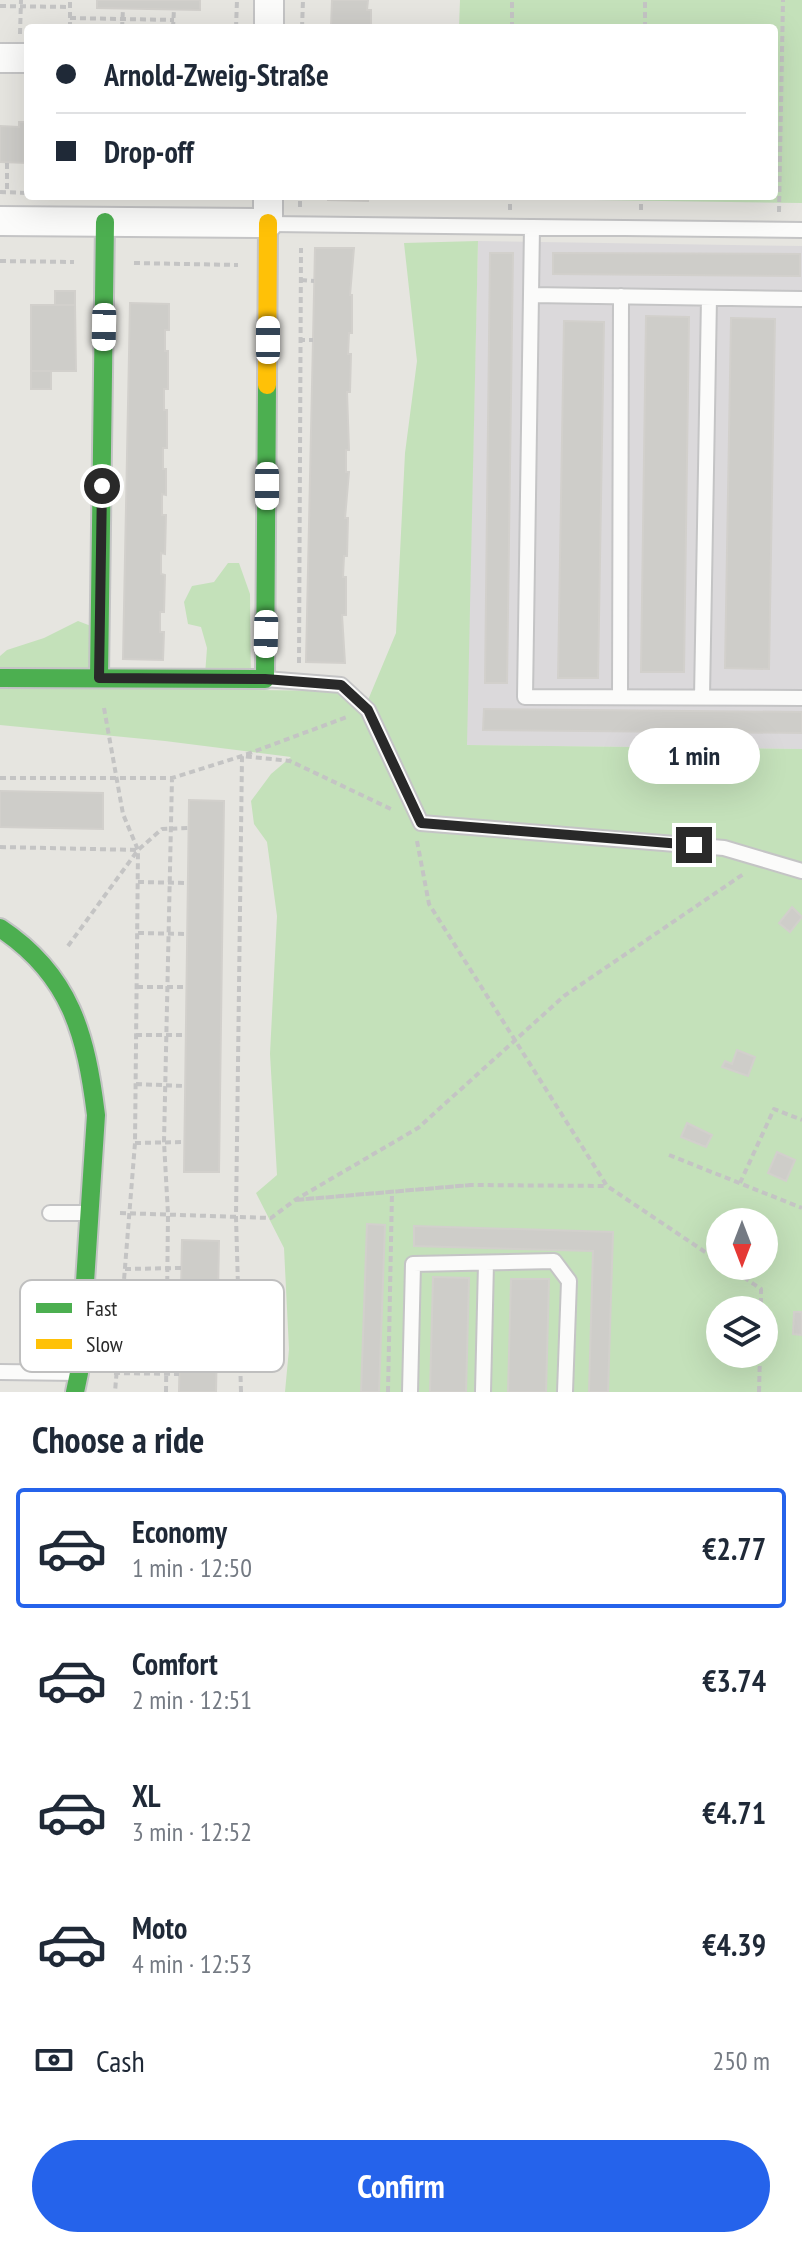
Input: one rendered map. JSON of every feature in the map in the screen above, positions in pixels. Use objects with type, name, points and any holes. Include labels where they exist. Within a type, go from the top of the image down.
[{"type":"street","points":[[269,0],[269,24]]},
{"type":"street","points":[[0,221],[105,222],[268,210],[265,679],[0,678]]},
{"type":"street","points":[[99,678],[105,222]]},
{"type":"street","points":[[0,928],[21,939],[51,970],[81,1032],[92,1074],[96,1115],[85,1280]]},
{"type":"street","points":[[75,1392],[79,1373]]},
{"type":"lane","points":[[268,210],[299,224],[802,230]]},
{"type":"lane","points":[[532,227],[525,697],[802,698]]},
{"type":"lane","points":[[531,295],[802,299]]},
{"type":"lane","points":[[620,697],[621,296]]},
{"type":"lane","points":[[702,697],[709,298]]},
{"type":"lane","points":[[265,679],[341,685],[368,710],[421,823],[724,848],[802,871]]},
{"type":"lane","points":[[50,1213],[90,1213]]},
{"type":"lane","points":[[410,1392],[413,1264],[554,1261],[569,1281],[565,1392]]},
{"type":"lane","points":[[483,1392],[486,1263]]},
{"type":"lane","points":[[0,1372],[79,1373]]},
{"type":"path","points":[[70,0],[70,24]]},
{"type":"path","points":[[236,24],[237,0]]},
{"type":"path","points":[[302,24],[303,0]]},
{"type":"path","points":[[512,0],[512,24]]},
{"type":"path","points":[[645,0],[645,24]]},
{"type":"path","points":[[778,230],[783,0]]},
{"type":"path","points":[[0,6],[21,3],[70,7]]},
{"type":"path","points":[[16,58],[21,3]]},
{"type":"path","points":[[122,24],[123,9]]},
{"type":"path","points":[[174,9],[174,24]]},
{"type":"path","points":[[70,18],[174,20]]},
{"type":"path","points":[[7,163],[7,192]]},
{"type":"path","points":[[0,192],[24,193]]},
{"type":"path","points":[[298,682],[302,295],[300,200]]},
{"type":"path","points":[[99,678],[123,814],[138,850],[135,1143],[124,1280]]},
{"type":"path","points":[[0,778],[172,778],[368,710]]},
{"type":"path","points":[[242,756],[290,761],[421,823],[417,839],[429,904],[607,1186],[706,1253]]},
{"type":"path","points":[[238,1280],[242,756]]},
{"type":"path","points":[[167,1280],[168,1214],[164,1142],[172,778]]},
{"type":"path","points":[[51,970],[138,850],[162,829],[189,828]]},
{"type":"path","points":[[0,847],[138,850]]},
{"type":"path","points":[[90,1213],[271,1218],[295,1200],[418,1128],[564,996],[730,880],[767,861]]},
{"type":"path","points":[[138,882],[188,883]]},
{"type":"path","points":[[137,933],[187,934]]},
{"type":"path","points":[[136,987],[187,987]]},
{"type":"path","points":[[136,1035],[186,1035]]},
{"type":"path","points":[[136,1084],[185,1086]]},
{"type":"path","points":[[740,1183],[774,1109],[802,1120]]},
{"type":"path","points":[[135,1143],[184,1142]]},
{"type":"path","points":[[669,1155],[802,1208]]},
{"type":"path","points":[[295,1200],[471,1185],[607,1186]]},
{"type":"path","points":[[295,1200],[471,1185]]},
{"type":"path","points":[[388,1392],[392,1192]]},
{"type":"path","points":[[125,1269],[181,1268]]},
{"type":"path","points":[[748,1280],[761,1289],[761,1296]]},
{"type":"path","points":[[759,1392],[760,1368]]},
{"type":"path","points":[[240,1372],[241,1392]]},
{"type":"path","points":[[79,1373],[179,1374]]},
{"type":"path","points":[[115,1392],[116,1373]]},
{"type":"path","points":[[166,1374],[166,1392]]},
{"type":"shaded area","points":[[478,241],[802,246],[802,749],[466,745]]},
{"type":"green space","points":[[460,0],[802,0],[802,203],[593,200],[778,200],[778,24],[459,24]]},
{"type":"green space","points":[[478,241],[467,745],[802,749],[802,1392],[285,1392],[289,1349],[284,1248],[256,1193],[277,1175],[270,1054],[277,916],[267,842],[254,824],[251,801],[271,774],[291,757],[0,725],[0,656],[7,650],[44,638],[78,621],[91,626],[91,688],[204,688],[207,648],[201,627],[188,624],[184,602],[192,586],[214,582],[228,563],[239,563],[250,594],[251,690],[337,691],[368,700],[396,633],[405,453],[417,361],[404,243]]},
{"type":"building","points":[[97,0],[200,0],[200,10],[97,8]]},
{"type":"building","points":[[332,0],[368,0],[371,24],[331,24]]},
{"type":"building","points":[[19,122],[24,122],[24,163],[0,162],[0,126],[19,127]]},
{"type":"building","points":[[315,248],[354,248],[350,295],[352,333],[349,333],[348,354],[351,354],[350,392],[347,392],[349,450],[346,450],[346,472],[349,472],[345,518],[348,518],[347,556],[344,556],[343,577],[346,577],[346,615],[342,615],[345,663],[306,662]]},
{"type":"building","points":[[490,253],[513,253],[507,683],[485,683]]},
{"type":"building","points":[[553,253],[800,254],[800,276],[553,274]]},
{"type":"building","points":[[55,291],[75,291],[75,305],[55,305]]},
{"type":"building","points":[[130,303],[169,304],[169,330],[165,330],[168,389],[164,389],[167,448],[163,448],[166,495],[162,494],[162,515],[166,515],[165,554],[161,553],[161,574],[165,575],[164,612],[160,612],[160,632],[164,632],[163,660],[123,659]]},
{"type":"building","points":[[31,305],[75,305],[76,371],[31,371]]},
{"type":"building","points":[[646,316],[689,317],[684,672],[641,672]]},
{"type":"building","points":[[731,318],[775,319],[769,669],[725,668]]},
{"type":"building","points":[[564,321],[604,322],[598,678],[558,678]]},
{"type":"building","points":[[31,371],[51,371],[51,389],[31,389]]},
{"type":"building","points":[[484,709],[802,712],[802,733],[483,730]]},
{"type":"building","points":[[0,791],[103,793],[103,829],[0,827]]},
{"type":"building","points":[[189,800],[224,801],[219,1172],[184,1172]]},
{"type":"building","points":[[792,907],[802,917],[790,932],[779,923]]},
{"type":"building","points":[[737,1050],[755,1057],[748,1076],[722,1067],[725,1061],[732,1064]]},
{"type":"building","points":[[687,1123],[712,1135],[706,1147],[681,1137]]},
{"type":"building","points":[[777,1152],[795,1160],[786,1181],[768,1173]]},
{"type":"building","points":[[367,1224],[385,1225],[379,1392],[361,1392]]},
{"type":"building","points":[[414,1226],[613,1232],[608,1392],[589,1392],[593,1251],[414,1246]]},
{"type":"building","points":[[182,1240],[219,1241],[218,1280],[181,1280]]},
{"type":"building","points":[[433,1277],[469,1278],[466,1392],[430,1392]]},
{"type":"building","points":[[511,1279],[549,1279],[546,1392],[508,1392]]},
{"type":"building","points":[[794,1312],[802,1312],[802,1335],[793,1334]]},
{"type":"building","points":[[179,1372],[216,1372],[216,1392],[179,1392]]},
{"type":"traffic: fast","points":[[99,678],[105,222]]},
{"type":"traffic: fast","points":[[0,678],[265,679],[267,385]]},
{"type":"traffic: fast","points":[[0,928],[24,946],[59,987],[71,1009],[87,1059],[96,1115],[85,1280]]},
{"type":"traffic: fast","points":[[75,1392],[79,1372]]},
{"type":"traffic: slow","points":[[267,385],[268,223]]},
{"type":"route","points":[[102,486],[99,678],[265,679],[341,685],[368,710],[421,823],[694,845]]}]
